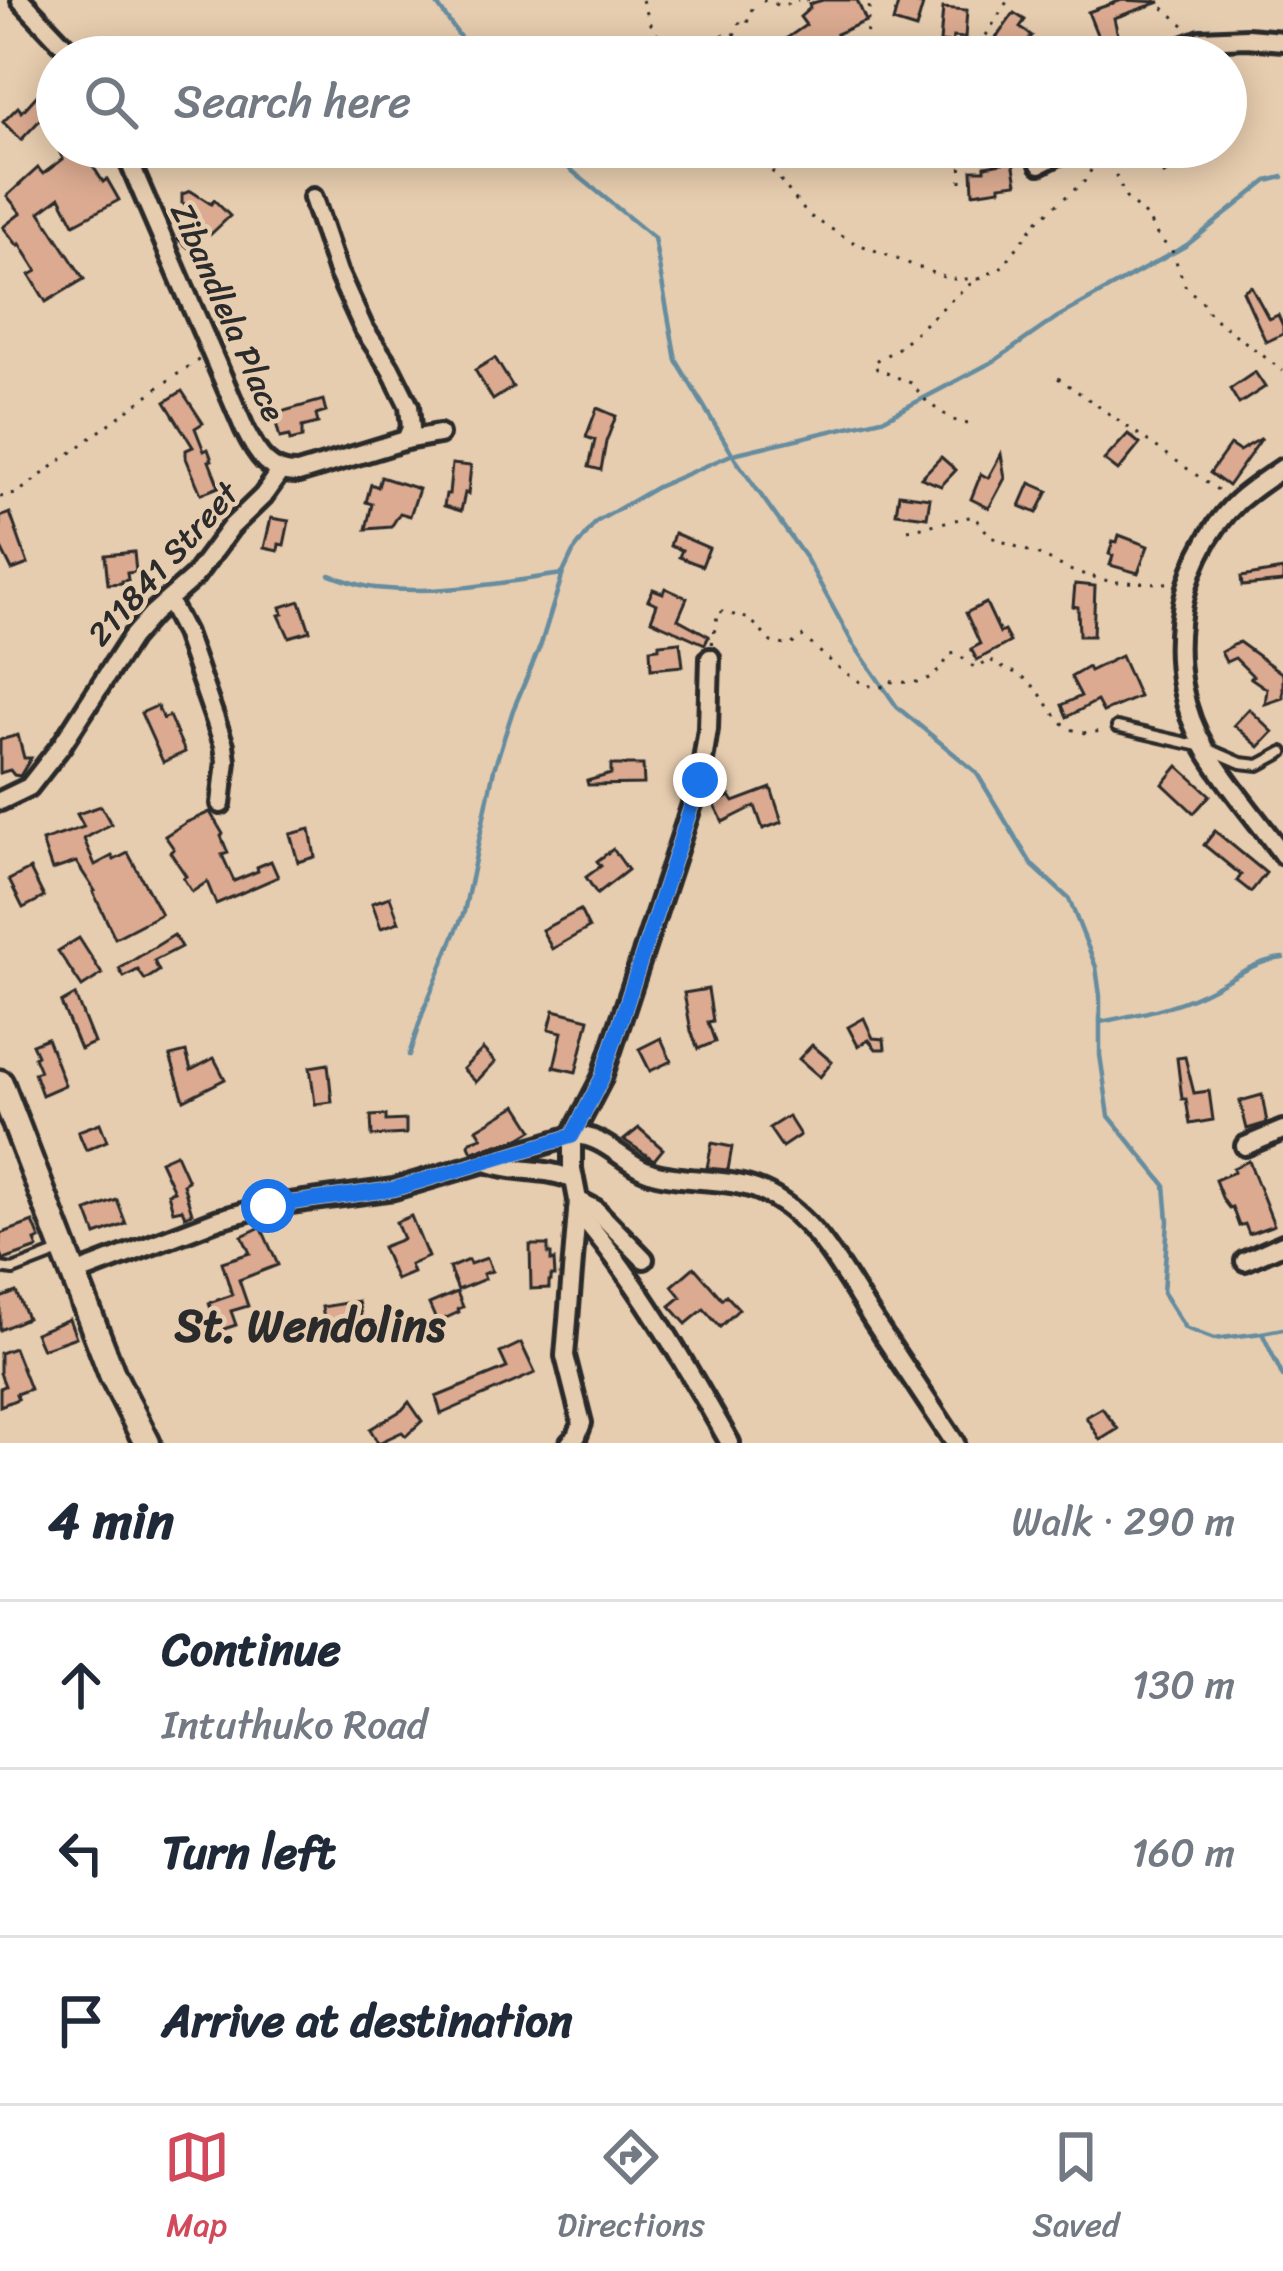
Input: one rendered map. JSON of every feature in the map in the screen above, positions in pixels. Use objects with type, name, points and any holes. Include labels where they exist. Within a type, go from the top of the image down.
[{"type":"street","points":[[21,0],[54,36]]},
{"type":"street","points":[[1247,38],[1283,41]]},
{"type":"street","name":"Zibandlela Place","points":[[132,168],[254,446],[266,464],[280,472]]},
{"type":"street","points":[[313,198],[338,272],[409,406],[406,440]]},
{"type":"street","points":[[280,472],[298,473],[439,434]]},
{"type":"street","points":[[1283,468],[1237,502],[1204,545],[1186,584],[1178,662],[1186,702],[1204,747],[1283,855]]},
{"type":"street","name":"211841 Street","points":[[0,801],[29,787],[131,638],[194,577],[280,472]]},
{"type":"street","points":[[168,600],[185,632],[224,745],[221,804]]},
{"type":"street","points":[[570,1443],[582,1423],[565,1356],[577,1205],[572,1136],[602,1078],[700,780],[708,729],[710,658]]},
{"type":"street","points":[[0,1083],[112,1374],[147,1443]]},
{"type":"street","points":[[1245,1146],[1283,1130]]},
{"type":"street","points":[[73,1275],[177,1233],[268,1206],[371,1194],[572,1136],[596,1138],[629,1163],[653,1173],[740,1185],[781,1201],[823,1243],[955,1443]]},
{"type":"street","points":[[490,1162],[574,1180]]},
{"type":"street","points":[[577,1205],[595,1209],[644,1259]]},
{"type":"street","points":[[577,1205],[696,1382],[730,1443]]},
{"type":"street","points":[[1245,1262],[1283,1244]]},
{"type":"lane","points":[[1117,727],[1204,747],[1241,763],[1258,765],[1283,752]]},
{"type":"lane","points":[[0,1268],[13,1270],[64,1250]]},
{"type":"path","points":[[642,0],[658,36]]},
{"type":"path","points":[[719,36],[734,35],[741,20],[747,22],[755,0]]},
{"type":"path","points":[[763,0],[781,6],[798,0]]},
{"type":"path","points":[[866,36],[870,0]]},
{"type":"path","points":[[986,36],[1008,0]]},
{"type":"path","points":[[1154,0],[1196,36]]},
{"type":"path","points":[[767,168],[808,215],[853,242],[949,279],[981,279]]},
{"type":"path","points":[[961,168],[961,182]]},
{"type":"path","points":[[968,424],[953,420],[928,403],[911,383],[877,369],[872,362],[896,350],[967,286],[1003,266],[1038,220],[1087,180],[1092,168]]},
{"type":"path","points":[[1112,168],[1126,198],[1171,248],[1186,288],[1201,299],[1210,315],[1283,371]]},
{"type":"path","points":[[0,497],[16,494],[212,352]]},
{"type":"path","points":[[1058,379],[1237,502]]},
{"type":"path","points":[[908,530],[974,516],[991,537],[1072,571],[1112,582],[1186,584]]},
{"type":"path","points":[[710,658],[718,610],[750,619],[771,642],[790,646],[802,636],[852,678],[877,688],[933,677],[956,653],[974,667],[991,659],[997,667],[1026,679],[1065,726],[1087,735],[1117,727]]},
{"type":"building","points":[[857,0],[866,21],[837,36],[790,36],[806,25],[800,17],[809,4]]},
{"type":"building","points":[[899,0],[923,5],[916,29],[893,22]]},
{"type":"building","points":[[1122,0],[1160,2],[1114,18],[1118,36],[1098,36],[1088,12]]},
{"type":"building","points":[[943,8],[967,10],[965,36],[941,36]]},
{"type":"building","points":[[1014,13],[1025,20],[1020,27],[1032,36],[997,36]]},
{"type":"building","points":[[36,96],[36,124],[21,140],[3,122],[18,107],[22,112]]},
{"type":"building","points":[[38,168],[43,174],[51,168],[94,168],[119,200],[74,224],[60,197],[40,212],[84,279],[46,302],[30,275],[37,271],[3,227],[21,213],[7,196]]},
{"type":"building","points":[[1014,168],[1017,183],[973,193],[972,170]]},
{"type":"building","points":[[191,191],[211,204],[214,200],[230,216],[211,234],[207,230],[191,250],[178,239],[195,218],[190,213],[194,208],[182,203],[182,194]]},
{"type":"building","points":[[1251,286],[1269,319],[1278,315],[1283,326],[1283,334],[1266,342],[1243,291]]},
{"type":"building","points":[[495,358],[513,387],[493,400],[475,370]]},
{"type":"building","points":[[1255,372],[1265,387],[1239,404],[1230,389]]},
{"type":"building","points":[[182,391],[203,423],[195,428],[204,451],[208,449],[219,487],[201,494],[186,458],[186,450],[193,447],[165,402]]},
{"type":"building","points":[[323,400],[326,412],[316,415],[318,423],[302,427],[302,438],[280,438],[277,413]]},
{"type":"building","points":[[597,408],[616,416],[601,470],[589,467],[595,440],[586,437]]},
{"type":"building","points":[[1128,434],[1140,444],[1118,471],[1104,460]]},
{"type":"building","points":[[1262,438],[1228,486],[1210,473],[1230,445],[1239,451]]},
{"type":"building","points":[[1001,454],[1005,478],[989,508],[971,499],[981,474],[988,478]]},
{"type":"building","points":[[941,457],[956,470],[941,486],[921,478]]},
{"type":"building","points":[[452,464],[471,466],[461,511],[444,506]]},
{"type":"building","points":[[381,477],[419,489],[410,516],[400,513],[391,527],[366,529],[371,484],[378,487]]},
{"type":"building","points":[[1030,483],[1048,491],[1037,513],[1020,506]]},
{"type":"building","points":[[899,494],[930,498],[927,517],[896,513]]},
{"type":"building","points":[[10,513],[28,564],[12,570],[0,546],[0,517]]},
{"type":"building","points":[[271,518],[289,521],[278,551],[264,548]]},
{"type":"building","points":[[674,533],[709,548],[702,566],[679,557],[682,550],[670,546]]},
{"type":"building","points":[[1119,535],[1148,546],[1138,573],[1110,565],[1113,556],[1109,554]]},
{"type":"building","points":[[134,552],[136,572],[127,573],[128,580],[122,583],[108,584],[105,555]]},
{"type":"building","points":[[1283,570],[1283,582],[1242,586],[1241,577]]},
{"type":"building","points":[[1075,584],[1095,586],[1093,636],[1079,636],[1078,607],[1073,606]]},
{"type":"building","points":[[665,588],[687,598],[678,619],[709,636],[705,644],[651,620],[657,604],[648,600],[653,589],[663,593]]},
{"type":"building","points":[[300,601],[310,631],[289,637],[279,615],[283,614],[281,607]]},
{"type":"building","points":[[986,603],[1000,633],[1004,631],[1010,642],[977,660],[971,649],[980,644],[966,613]]},
{"type":"building","points":[[680,642],[683,666],[651,669],[650,649]]},
{"type":"building","points":[[1239,642],[1283,674],[1283,698],[1265,704],[1267,689],[1235,658],[1226,662],[1221,652]]},
{"type":"building","points":[[1121,656],[1139,697],[1103,712],[1097,701],[1067,717],[1062,705],[1081,696],[1071,677]]},
{"type":"building","points":[[157,706],[163,719],[169,716],[185,752],[163,762],[141,713]]},
{"type":"building","points":[[1249,709],[1273,732],[1259,747],[1234,725]]},
{"type":"building","points":[[18,735],[24,758],[31,758],[20,776],[10,770],[0,773],[0,740]]},
{"type":"building","points":[[611,765],[643,765],[644,784],[588,785],[587,781],[611,774]]},
{"type":"building","points":[[1178,766],[1210,795],[1194,813],[1163,784]]},
{"type":"building","points":[[771,788],[782,822],[763,829],[755,806],[723,822],[714,804],[730,796],[734,802]]},
{"type":"building","points":[[101,806],[111,824],[84,839],[95,865],[128,853],[161,914],[115,938],[95,891],[76,862],[52,870],[42,841],[84,827],[77,814]]},
{"type":"building","points":[[210,812],[223,834],[228,853],[222,855],[234,881],[271,861],[278,877],[216,904],[207,882],[192,892],[165,836]]},
{"type":"building","points":[[310,829],[315,857],[298,862],[290,834]]},
{"type":"building","points":[[1215,831],[1266,873],[1251,892],[1237,881],[1241,875],[1204,845]]},
{"type":"building","points":[[613,849],[628,870],[597,894],[586,877]]},
{"type":"building","points":[[30,869],[44,897],[23,908],[9,880]]},
{"type":"building","points":[[390,897],[399,922],[381,928],[372,903]]},
{"type":"building","points":[[580,910],[589,928],[552,949],[542,930]]},
{"type":"building","points":[[174,935],[181,947],[154,961],[159,971],[145,980],[138,970],[124,977],[119,969]]},
{"type":"building","points":[[79,938],[102,974],[82,987],[58,951]]},
{"type":"building","points":[[708,989],[713,1021],[708,1022],[715,1042],[698,1049],[684,993]]},
{"type":"building","points":[[75,995],[94,1043],[80,1049],[61,1003]]},
{"type":"building","points":[[554,1010],[589,1019],[576,1072],[554,1067],[562,1032],[549,1029]]},
{"type":"building","points":[[864,1018],[873,1038],[884,1039],[885,1049],[876,1049],[869,1040],[858,1046],[848,1027]]},
{"type":"building","points":[[47,1038],[65,1085],[42,1095],[34,1073],[40,1071],[32,1044]]},
{"type":"building","points":[[661,1038],[671,1061],[650,1071],[639,1049]]},
{"type":"building","points":[[812,1045],[832,1062],[820,1077],[799,1059]]},
{"type":"building","points":[[483,1049],[495,1062],[476,1082],[463,1069]]},
{"type":"building","points":[[186,1052],[191,1070],[214,1058],[225,1079],[184,1100],[170,1056]]},
{"type":"building","points":[[1185,1057],[1194,1093],[1209,1091],[1213,1120],[1190,1124],[1177,1058]]},
{"type":"building","points":[[328,1064],[332,1102],[315,1104],[310,1067]]},
{"type":"building","points":[[1262,1095],[1267,1123],[1247,1129],[1240,1101]]},
{"type":"building","points":[[517,1105],[533,1130],[472,1152],[471,1141],[482,1137],[477,1129]]},
{"type":"building","points":[[386,1115],[386,1121],[406,1120],[406,1134],[372,1136],[371,1116]]},
{"type":"building","points":[[788,1116],[800,1135],[782,1147],[769,1128]]},
{"type":"building","points":[[100,1123],[107,1141],[86,1150],[78,1131]]},
{"type":"building","points":[[639,1128],[663,1149],[654,1160],[624,1140]]},
{"type":"building","points":[[712,1143],[732,1147],[728,1170],[707,1168]]},
{"type":"building","points":[[176,1154],[188,1181],[183,1184],[192,1213],[185,1216],[182,1209],[173,1211],[168,1193],[174,1191],[160,1161]]},
{"type":"building","points":[[1249,1161],[1274,1225],[1249,1234],[1245,1224],[1239,1226],[1215,1180]]},
{"type":"building","points":[[117,1200],[126,1224],[96,1235],[87,1211]]},
{"type":"building","points":[[411,1216],[428,1257],[410,1265],[413,1273],[396,1280],[382,1247],[403,1239],[396,1222]]},
{"type":"building","points":[[33,1222],[40,1239],[35,1241],[38,1248],[4,1260],[0,1234]]},
{"type":"building","points":[[261,1227],[278,1265],[239,1280],[248,1306],[231,1311],[236,1325],[218,1331],[209,1303],[232,1295],[222,1262],[250,1253],[242,1236]]},
{"type":"building","points":[[530,1245],[548,1245],[555,1276],[549,1288],[531,1289]]},
{"type":"building","points":[[487,1258],[492,1271],[483,1274],[485,1279],[458,1290],[449,1268]]},
{"type":"building","points":[[694,1267],[722,1299],[726,1295],[739,1309],[720,1327],[704,1309],[686,1324],[670,1306],[681,1297],[672,1286]]},
{"type":"building","points":[[16,1292],[27,1318],[0,1330],[0,1298]]},
{"type":"building","points":[[457,1292],[463,1307],[437,1322],[429,1304]]},
{"type":"building","points":[[358,1301],[362,1320],[325,1326],[322,1307]]},
{"type":"building","points":[[69,1319],[76,1337],[42,1349],[35,1333]]},
{"type":"building","points":[[521,1343],[535,1373],[441,1414],[436,1397],[507,1368],[500,1353]]},
{"type":"building","points":[[14,1348],[30,1389],[0,1406],[0,1388],[5,1386],[0,1353]]},
{"type":"building","points":[[409,1402],[422,1421],[406,1436],[402,1432],[378,1443],[370,1429]]},
{"type":"building","points":[[1102,1408],[1118,1429],[1100,1440],[1086,1417]]},
{"type":"waterway","points":[[434,0],[459,36]]},
{"type":"waterway","points":[[569,168],[654,238],[676,360],[736,460],[807,560],[852,642],[897,707],[976,772],[1032,865],[1069,899],[1096,967],[1100,1055],[1109,1116],[1165,1185],[1168,1221],[1163,1293],[1185,1328],[1214,1339],[1262,1333],[1283,1377]]},
{"type":"waterway","points":[[409,1055],[464,912],[494,769],[513,710],[541,644],[563,573],[596,522],[657,487],[733,454],[886,418],[996,360],[1056,318],[1187,245],[1267,181],[1283,177]]},
{"type":"waterway","points":[[330,575],[375,588],[422,590],[562,574]]},
{"type":"waterway","points":[[1100,1022],[1178,1003],[1251,967],[1283,958]]},
{"type":"waterway","points":[[1262,1333],[1283,1329]]},
{"type":"district","name":"St. Wendolins","points":[[310,1326]]},
{"type":"route","points":[[268,1206],[394,1189],[572,1136],[602,1078],[700,780]]}]
